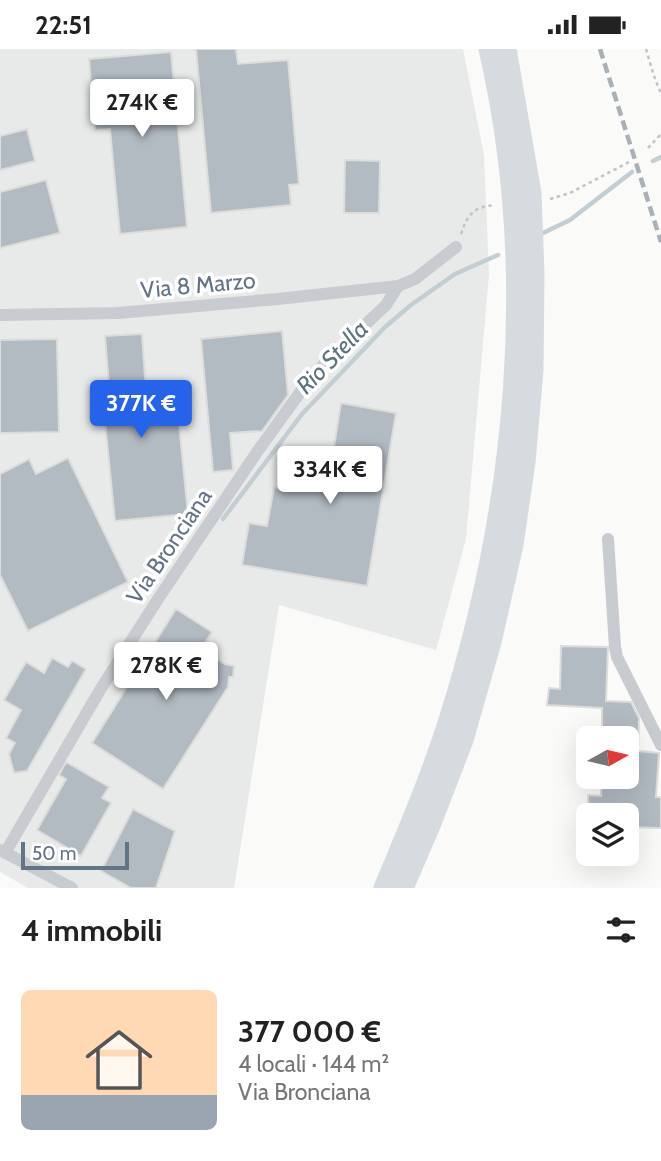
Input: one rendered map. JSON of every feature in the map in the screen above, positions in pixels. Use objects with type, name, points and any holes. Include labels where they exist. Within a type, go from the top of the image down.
[{"type":"highway","points":[[403,888],[463,740],[482,642],[489,563],[505,477],[517,298],[515,229],[499,95],[489,49]]},
{"type":"highway","points":[[384,888],[482,642],[513,545],[525,462],[533,370],[534,274],[531,193],[506,49]]},
{"type":"street","points":[[398,286],[415,279],[456,247]]},
{"type":"street","name":"Via 8 Marzo","points":[[0,315],[118,313],[398,286]]},
{"type":"street","name":"Via Bronciana","points":[[3,851],[136,633],[257,452],[304,387],[325,363],[386,305],[398,286]]},
{"type":"street","points":[[608,539],[617,657],[661,745]]},
{"type":"street","points":[[3,851],[72,888]]},
{"type":"path","points":[[646,49],[661,94]]},
{"type":"path","points":[[648,148],[661,134]]},
{"type":"path","points":[[543,201],[570,193],[629,162]]},
{"type":"path","points":[[456,247],[474,210],[497,205]]},
{"type":"shaded area","points":[[0,49],[463,49],[484,155],[489,274],[466,539],[436,650],[279,605],[234,888],[28,888],[0,872]]},
{"type":"building","points":[[196,49],[236,49],[238,64],[288,60],[299,184],[289,185],[291,205],[211,213]]},
{"type":"building","points":[[171,52],[187,227],[120,234],[110,129],[95,130],[89,59]]},
{"type":"building","points":[[27,129],[35,161],[0,170],[0,136]]},
{"type":"building","points":[[345,160],[380,161],[379,213],[344,213]]},
{"type":"building","points":[[46,180],[60,233],[0,248],[0,192]]},
{"type":"building","points":[[282,331],[288,395],[262,431],[230,433],[233,470],[213,472],[201,339]]},
{"type":"building","points":[[142,334],[147,407],[177,404],[188,514],[115,521],[104,412],[111,411],[105,336]]},
{"type":"building","points":[[57,339],[59,432],[0,433],[0,340]]},
{"type":"building","points":[[341,403],[396,413],[367,586],[242,565],[249,523],[267,526],[274,487],[293,490],[300,453],[332,459]]},
{"type":"building","points":[[68,458],[128,582],[28,631],[0,575],[0,474],[29,459],[36,474]]},
{"type":"building","points":[[176,609],[212,632],[201,649],[225,664],[234,666],[228,687],[163,789],[92,743]]},
{"type":"building","points":[[561,646],[608,647],[606,701],[631,702],[639,718],[639,726],[602,726],[602,708],[547,705],[549,688],[560,689]]},
{"type":"building","points":[[52,658],[68,667],[72,661],[86,669],[27,771],[14,773],[9,754],[15,743],[6,738],[21,710],[4,700],[26,662],[44,673]]},
{"type":"building","points":[[639,751],[659,753],[656,797],[661,797],[661,828],[639,827],[639,803],[588,803],[588,795],[601,796],[601,789],[639,789]]},
{"type":"building","points":[[66,762],[109,787],[102,798],[111,803],[81,856],[37,830],[66,779],[59,775]]},
{"type":"building","points":[[133,809],[175,831],[156,888],[131,888],[101,871]]},
{"type":"waterway","name":"Rio Stella","points":[[653,161],[661,157]]},
{"type":"waterway","name":"Rio Stella","points":[[543,233],[570,220],[632,172]]},
{"type":"waterway","name":"Rio Stella","points":[[223,519],[302,414],[385,327],[455,274],[498,255]]},
{"type":"railway","points":[[600,49],[661,242]]}]
